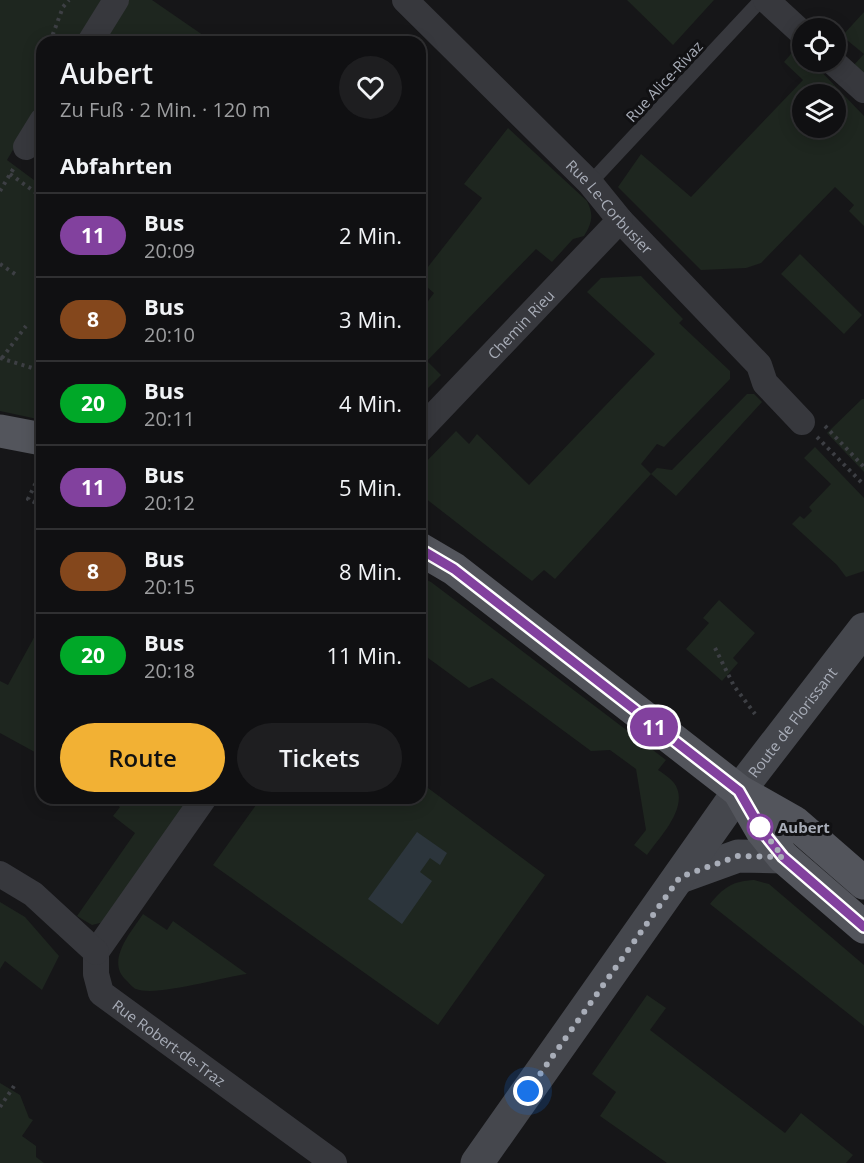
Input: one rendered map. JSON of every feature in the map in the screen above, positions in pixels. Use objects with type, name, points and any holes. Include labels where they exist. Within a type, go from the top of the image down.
[{"type":"main road","points":[[0,431],[36,439]]},
{"type":"main road","points":[[426,553],[454,569],[739,791],[794,822],[864,883]]},
{"type":"main road","name":"Route de Florissant","points":[[477,1163],[739,791],[864,628]]},
{"type":"main road","points":[[739,791],[762,831],[783,857],[864,927]]},
{"type":"main road","points":[[680,877],[738,856],[783,857]]},
{"type":"street","points":[[94,36],[116,0]]},
{"type":"street","name":"Rue Le-Corbusier","points":[[405,0],[590,183],[620,220],[759,365],[765,383],[805,425]]},
{"type":"street","points":[[766,0],[792,24]]},
{"type":"street","points":[[844,72],[864,90]]},
{"type":"street","points":[[26,147],[36,131]]},
{"type":"street","name":"Chemin Rieu","points":[[426,424],[620,220]]},
{"type":"street","points":[[0,874],[33,894],[96,952],[200,804]]},
{"type":"street","name":"Rue Robert-de-Traz","points":[[96,952],[96,974],[101,993],[334,1163]]},
{"type":"lane","name":"Rue Alice-Rivaz","points":[[590,183],[760,0]]},
{"type":"path","points":[[52,36],[63,8],[69,0]]},
{"type":"path","points":[[10,174],[36,193]]},
{"type":"path","points":[[0,264],[18,276]]},
{"type":"path","points":[[26,326],[1,358],[36,368]]},
{"type":"path","points":[[864,467],[818,419],[805,425],[864,485]]},
{"type":"path","points":[[36,483],[28,500],[36,503]]},
{"type":"path","points":[[715,648],[734,686],[755,714]]},
{"type":"path","points":[[0,1107],[14,1086]]},
{"type":"shaded area","points":[[0,0],[101,0],[80,36],[36,36],[36,110],[7,160],[36,182],[36,419],[0,411]]},
{"type":"shaded area","points":[[126,0],[152,0],[204,36],[105,36]]},
{"type":"shaded area","points":[[627,0],[714,0],[673,45]]},
{"type":"shaded area","points":[[864,12],[864,54],[846,39],[846,32]]},
{"type":"shaded area","points":[[792,53],[792,70],[784,62]]},
{"type":"shaded area","points":[[864,54],[864,79],[852,67]]},
{"type":"shaded area","points":[[795,72],[822,72],[833,84],[799,84],[803,80]]},
{"type":"shaded area","points":[[792,91],[792,138],[846,138],[846,97],[864,116],[864,226],[849,211],[854,205],[835,187],[761,263],[746,268],[701,270],[618,187],[641,154],[691,197]]},
{"type":"shaded area","points":[[508,128],[587,201],[591,211],[590,223],[584,236],[573,239],[552,262],[536,249],[427,361],[441,375],[426,390],[426,304],[434,293],[426,286],[426,269],[482,198],[464,184]]},
{"type":"shaded area","points":[[800,254],[862,315],[844,334],[781,274]]},
{"type":"shaded area","points":[[641,276],[683,319],[679,323],[730,371],[730,379],[664,447],[657,444],[641,464],[651,474],[555,579],[544,570],[532,581],[426,499],[426,462],[456,431],[469,444],[477,434],[529,485],[655,354],[587,292],[601,278]]},
{"type":"shaded area","points":[[747,394],[754,394],[762,402],[676,496],[651,474],[657,468],[672,470]]},
{"type":"shaded area","points":[[864,399],[864,472],[827,433]]},
{"type":"shaded area","points":[[815,447],[864,498],[864,571],[846,577],[837,565],[792,524],[800,516],[804,519],[812,511],[809,507],[831,484],[804,458]]},
{"type":"shaded area","points":[[426,580],[666,760],[658,770],[671,779],[676,786],[679,795],[678,804],[671,823],[647,855],[634,845],[646,830],[636,769],[610,750],[591,751],[492,678],[469,688],[426,656]]},
{"type":"shaded area","points":[[719,600],[755,633],[733,658],[738,663],[722,681],[686,649],[709,623],[703,618]]},
{"type":"shaded area","points":[[36,634],[36,753],[0,733],[0,681],[8,685]]},
{"type":"shaded area","points":[[426,786],[545,875],[438,1025],[213,865],[257,804],[426,804]]},
{"type":"shaded area","points":[[116,804],[186,804],[104,922],[92,925],[77,916],[135,833],[113,816],[120,807]]},
{"type":"shaded area","points":[[417,832],[447,853],[440,865],[430,858],[420,872],[432,881],[402,924],[368,899]]},
{"type":"shaded area","points":[[754,880],[769,884],[864,965],[864,1026],[710,904],[729,886]]},
{"type":"shaded area","points":[[0,902],[25,917],[59,956],[42,990],[5,961],[0,969]]},
{"type":"shaded area","points":[[143,914],[167,930],[173,921],[247,974],[173,989],[145,991],[135,988],[120,972],[118,964],[122,946]]},
{"type":"shaded area","points":[[647,995],[666,1008],[650,1030],[785,1133],[801,1113],[853,1155],[846,1163],[667,1163],[600,1116],[616,1092],[592,1074]]},
{"type":"shaded area","points":[[0,1083],[20,1095],[29,1118],[33,1120],[22,1136],[36,1146],[36,1157],[44,1163],[0,1163]]},
{"type":"bus line","name":"11","points":[[426,553],[454,569],[523,626],[739,791],[762,831],[783,857],[864,927]]},
{"type":"place","name":"Aubert","points":[[760,827]]},
{"type":"route","points":[[528,1091],[680,877],[738,856],[783,857],[760,827]]}]
